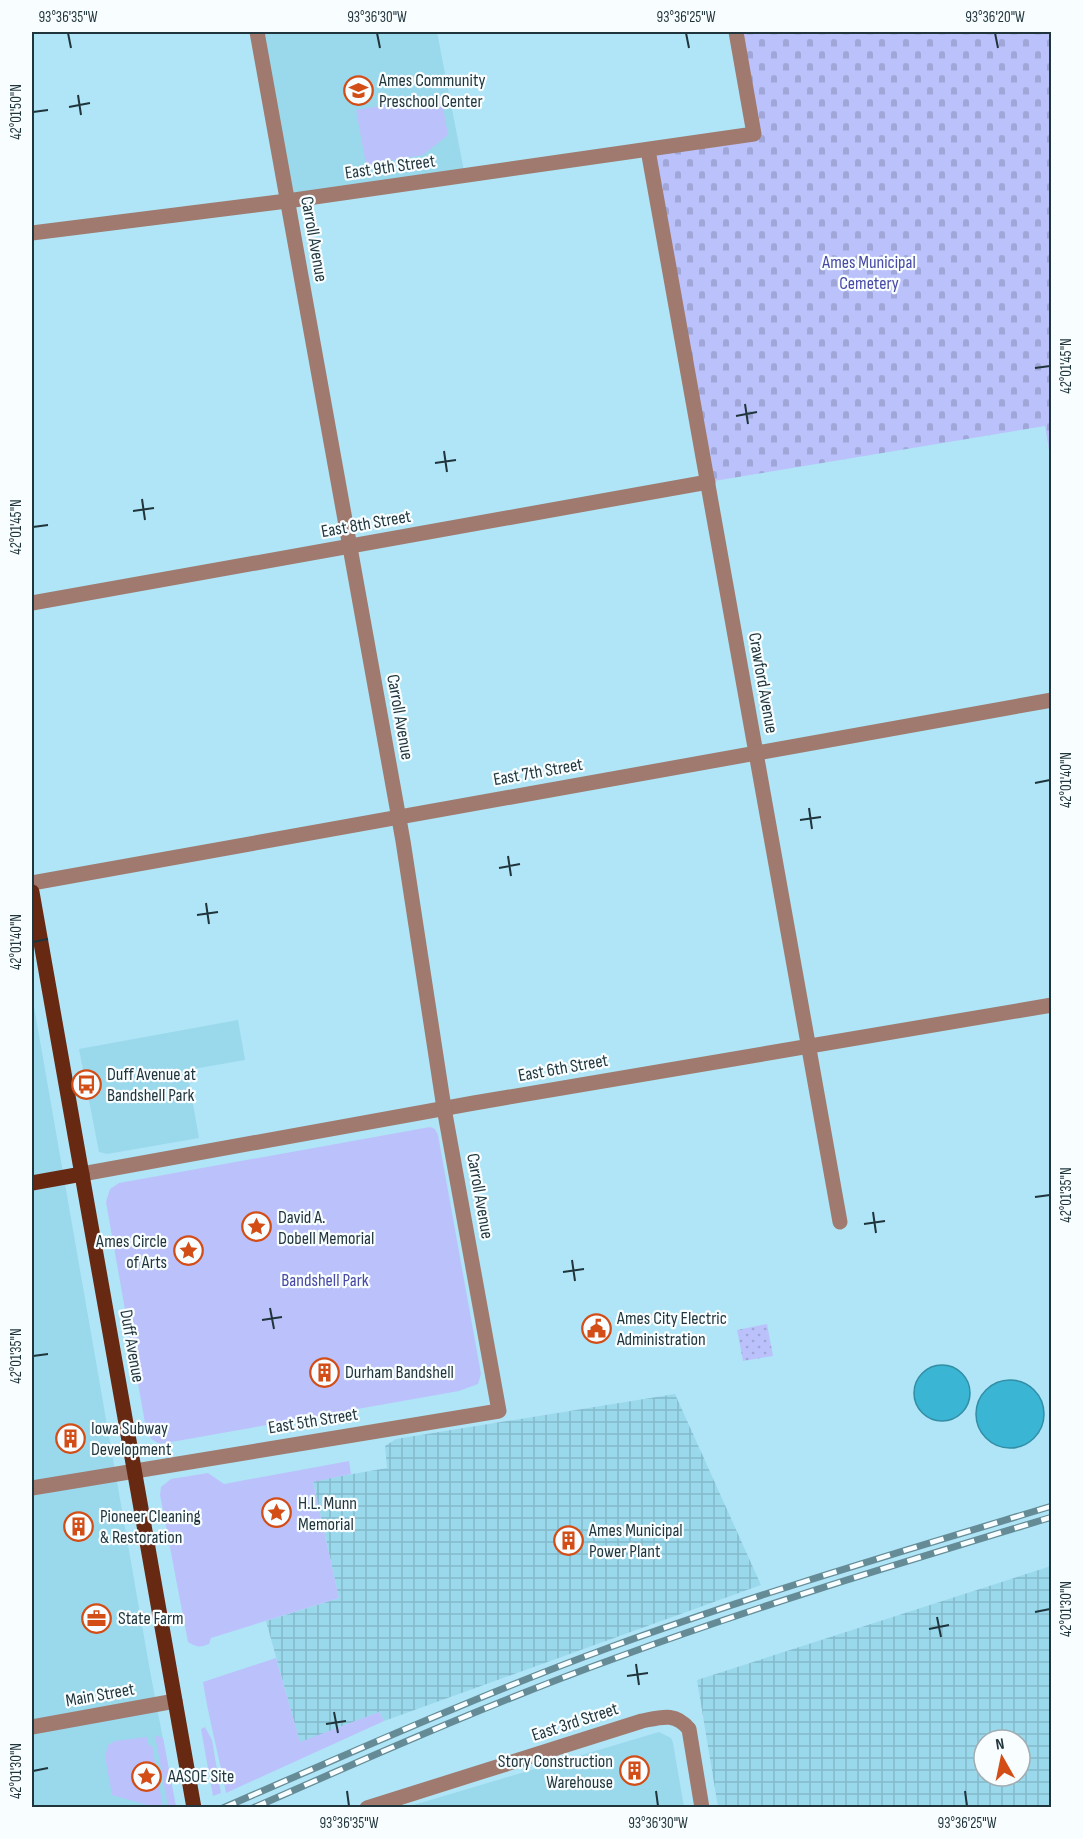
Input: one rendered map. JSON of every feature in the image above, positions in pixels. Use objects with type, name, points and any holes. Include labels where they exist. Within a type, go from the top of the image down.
[{"type":"main road","name":"Duff Avenue","points":[[32,892],[194,1808]]},
{"type":"main road","points":[[32,1183],[82,1174]]},
{"type":"street","name":"Carroll Avenue","points":[[257,32],[398,817],[444,1108],[499,1411]]},
{"type":"street","name":"East 9th Street","points":[[32,233],[287,201],[754,134],[736,32]]},
{"type":"street","name":"Crawford Avenue","points":[[648,150],[840,1222]]},
{"type":"street","name":"East 8th Street","points":[[32,603],[708,482]]},
{"type":"street","name":"East 7th Street","points":[[32,883],[1052,700]]},
{"type":"street","name":"East 6th Street","points":[[82,1174],[444,1108],[1052,1005]]},
{"type":"street","name":"East 5th Street","points":[[32,1488],[499,1411]]},
{"type":"street","name":"Main Street","points":[[32,1727],[176,1701]]},
{"type":"street","name":"East 3rd Street","points":[[367,1808],[642,1721],[674,1717],[682,1721],[689,1729],[702,1808]]},
{"type":"shaded area","name":"Ames Community Preschool Center","points":[[257,32],[437,32],[465,176],[288,205]]},
{"type":"shaded area","points":[[32,995],[150,1671],[176,1807],[32,1807]]},
{"type":"shaded area","points":[[238,1020],[245,1060],[187,1070],[199,1138],[107,1154],[99,1152],[79,1049]]},
{"type":"shaded area","points":[[936,1365],[948,1365],[962,1373],[970,1387],[968,1404],[962,1413],[948,1421],[936,1421],[919,1409],[914,1399],[914,1387],[926,1370]]},
{"type":"shaded area","points":[[1003,1380],[1017,1380],[1029,1385],[1039,1395],[1044,1414],[1039,1433],[1029,1443],[1017,1448],[1003,1448],[991,1443],[981,1433],[976,1421],[976,1407],[981,1395],[991,1385]]},
{"type":"shaded area","name":"Ames Municipal Power Plant","points":[[675,1394],[761,1585],[384,1721],[379,1712],[300,1743],[266,1621],[339,1598],[313,1481],[387,1468],[385,1446],[396,1439]]},
{"type":"shaded area","points":[[1051,1566],[1051,1807],[718,1807],[697,1680]]},
{"type":"shaded area","points":[[659,1732],[671,1738],[673,1743],[684,1807],[407,1807]]},
{"type":"green space","name":"Ames Municipal Cemetery","points":[[736,32],[1051,32],[1051,461],[1045,426],[708,482],[648,150],[754,134]]},
{"type":"green space","points":[[441,96],[448,135],[423,155],[366,165],[356,110]]},
{"type":"green space","name":"Bandshell Park","points":[[430,1127],[435,1129],[438,1135],[481,1374],[478,1384],[459,1391],[160,1444],[151,1439],[145,1423],[106,1202],[110,1189],[119,1183]]},
{"type":"green space","points":[[767,1324],[773,1356],[743,1361],[737,1330]]},
{"type":"green space","points":[[349,1461],[351,1474],[313,1482],[339,1598],[211,1638],[209,1644],[206,1645],[198,1646],[188,1642],[160,1495],[161,1487],[171,1479],[208,1473],[224,1484]]},
{"type":"green space","points":[[276,1658],[300,1742],[379,1712],[384,1721],[226,1793],[203,1682]]},
{"type":"green space","points":[[205,1727],[212,1740],[221,1793],[213,1796],[201,1729]]},
{"type":"green space","points":[[155,1735],[163,1738],[176,1807],[168,1807]]},
{"type":"green space","points":[[147,1737],[148,1745],[152,1745],[163,1807],[154,1807],[112,1795],[105,1756],[108,1745],[115,1741]]},
{"type":"railway","points":[[223,1808],[462,1705],[608,1648],[773,1592],[1052,1506]]},
{"type":"railway","points":[[253,1808],[477,1712],[613,1659],[776,1603],[1052,1517]]},
{"type":"place","name":"Ames Community Preschool Center","points":[[358,90]]},
{"type":"place","name":"Duff Avenue at Bandshell Park","points":[[86,1084]]},
{"type":"place","name":"David A. Dobell Memorial","points":[[257,1227]]},
{"type":"place","name":"Ames Circle of Arts","points":[[188,1251]]},
{"type":"place","name":"Ames City Electric Administration","points":[[596,1328]]},
{"type":"place","name":"Durham Bandshell","points":[[324,1372]]},
{"type":"place","name":"Iowa Subway Development","points":[[70,1438]]},
{"type":"place","name":"H.L. Munn Memorial","points":[[277,1513]]},
{"type":"place","name":"Pioneer Cleaning & Restoration","points":[[79,1526]]},
{"type":"place","name":"Ames Municipal Power Plant","points":[[568,1540]]},
{"type":"place","name":"State Farm","points":[[97,1618]]},
{"type":"place","name":"Story Construction Warehouse","points":[[634,1771]]},
{"type":"place","name":"AASOE Site","points":[[147,1776]]}]
